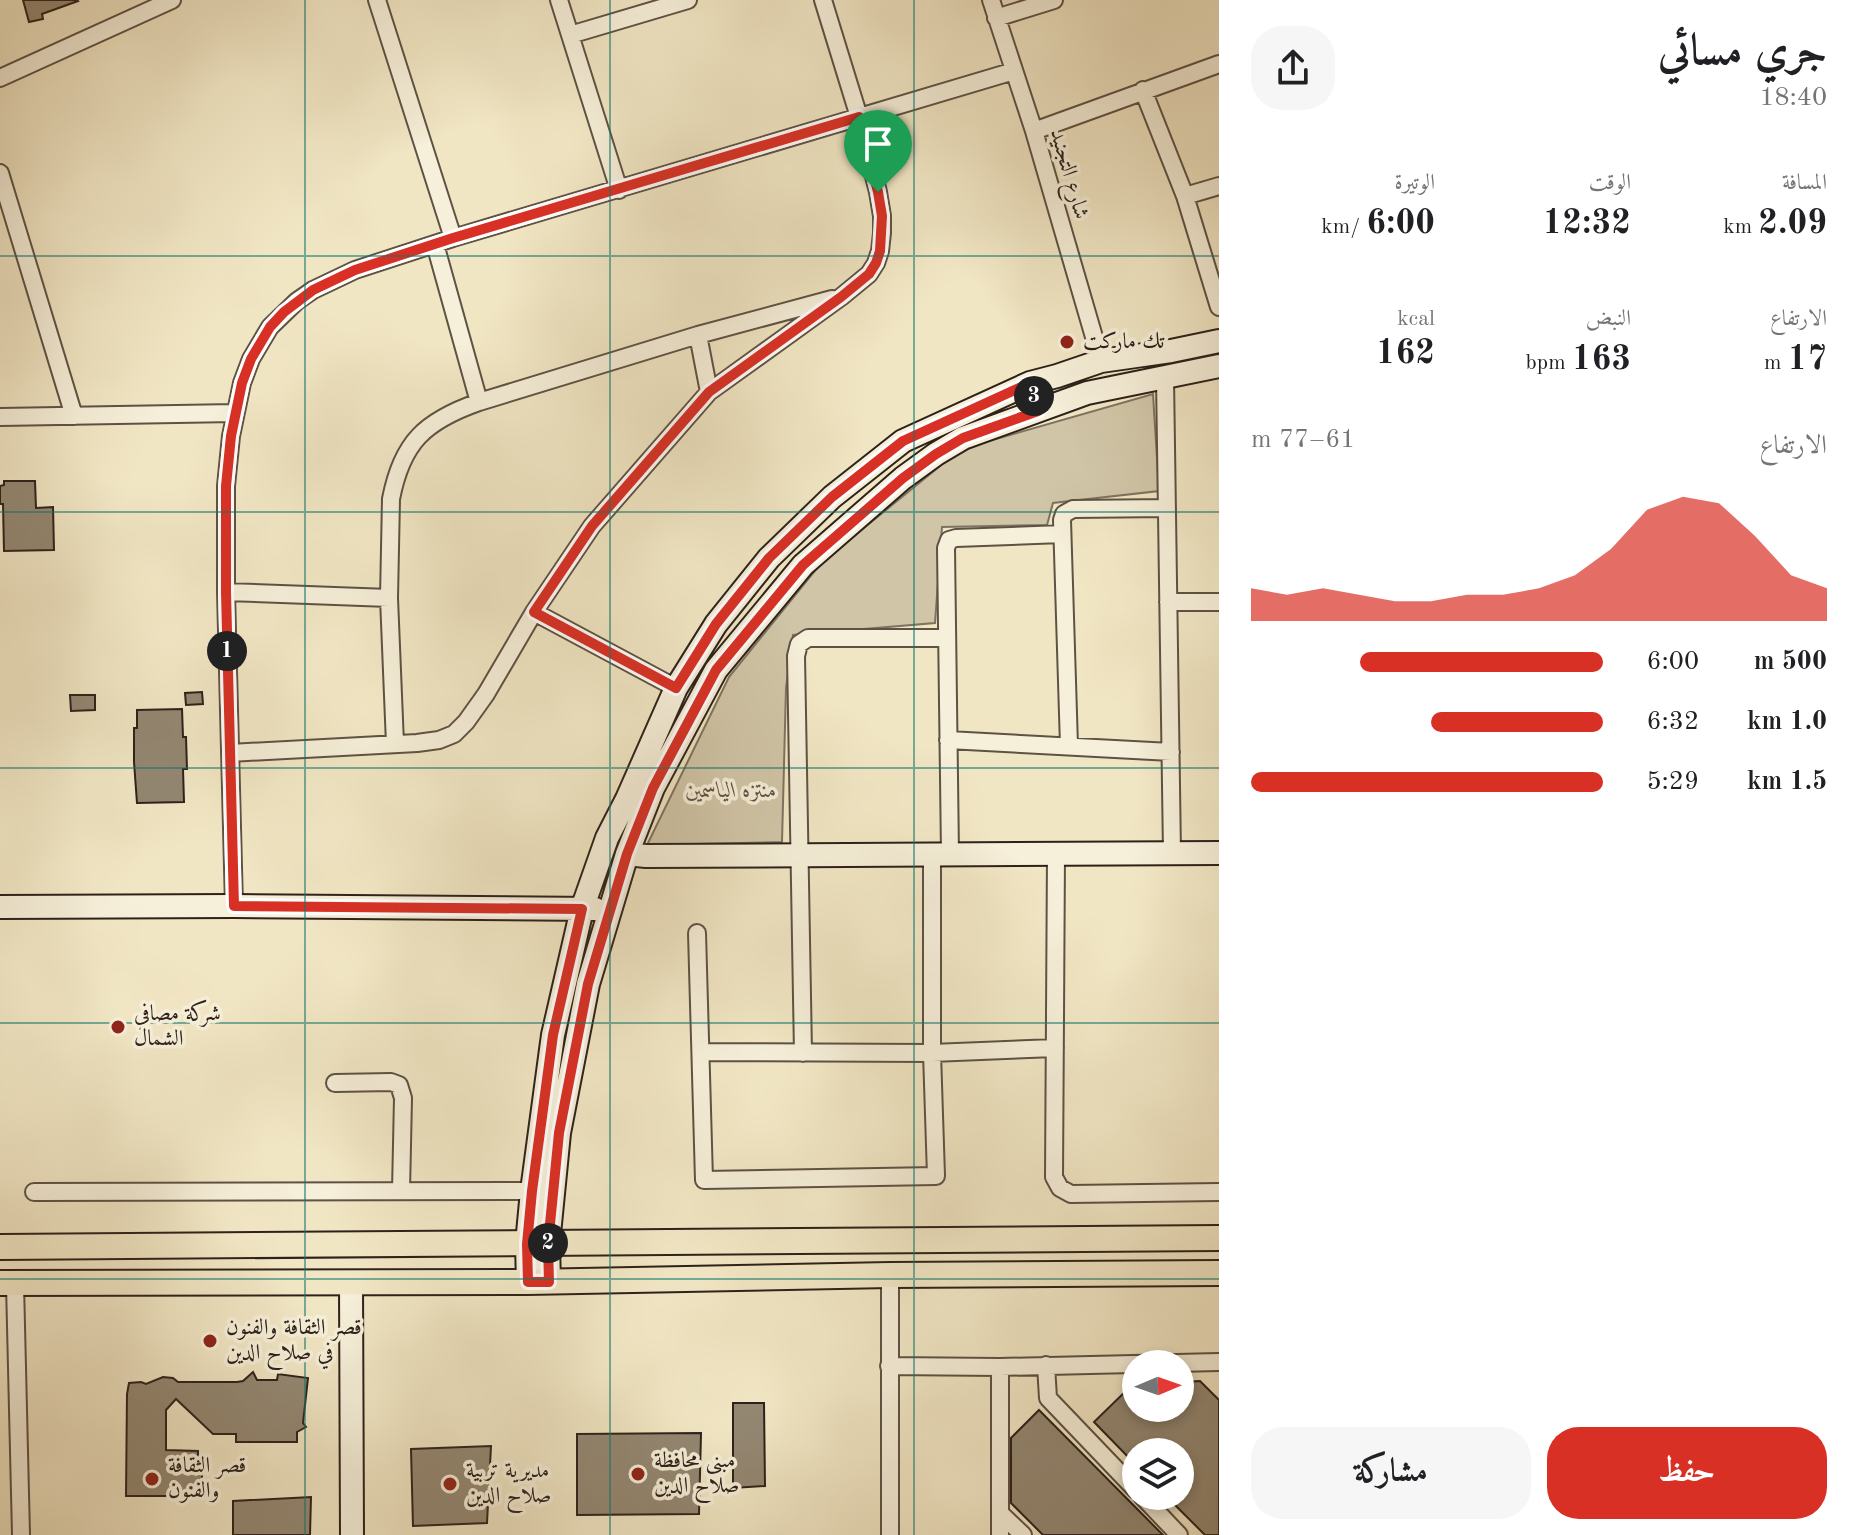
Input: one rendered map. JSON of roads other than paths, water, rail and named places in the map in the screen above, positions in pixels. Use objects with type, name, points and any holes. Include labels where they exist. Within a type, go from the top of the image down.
[{"type":"main road","points":[[538,1282],[532,1191],[553,1035],[582,909],[607,838],[676,688],[716,624],[769,558],[832,497],[903,441],[1030,383],[1101,361],[1219,341]]},
{"type":"main road","points":[[537,1244],[588,984],[627,854],[653,788],[716,670],[803,565],[903,478],[936,454],[963,438],[1087,393],[1219,366]]},
{"type":"main road","points":[[1030,383],[1038,411]]},
{"type":"main road","points":[[627,854],[1219,853]]},
{"type":"main road","points":[[0,907],[610,910]]},
{"type":"main road","points":[[0,1247],[1219,1238]]},
{"type":"main road","points":[[8,1283],[538,1282],[1219,1273]]},
{"type":"main road","points":[[351,1282],[352,1535]]},
{"type":"street","points":[[0,78],[172,0]]},
{"type":"street","points":[[378,0],[453,238]]},
{"type":"street","points":[[559,0],[619,190]]},
{"type":"street","points":[[570,35],[688,0]]},
{"type":"street","points":[[230,753],[395,744],[439,740],[454,734],[480,702],[534,612],[592,526],[709,392],[869,274],[880,251],[882,216],[878,192],[823,0]]},
{"type":"street","name":"شارع التجنيد","points":[[991,0],[1034,131],[1101,361]]},
{"type":"street","points":[[996,18],[1054,0]]},
{"type":"street","points":[[1034,131],[1219,64]]},
{"type":"street","points":[[234,906],[226,486],[242,383],[259,343],[270,327],[313,290],[355,270],[1014,71]]},
{"type":"street","points":[[1143,90],[1185,196],[1219,307]]},
{"type":"street","points":[[0,173],[74,416]]},
{"type":"street","points":[[1185,196],[1219,186]]},
{"type":"street","points":[[435,244],[479,402]]},
{"type":"street","points":[[395,744],[389,598],[390,510],[400,468],[424,429],[456,410],[479,402],[698,335],[841,297]]},
{"type":"street","points":[[698,335],[709,392]]},
{"type":"street","points":[[1165,378],[1172,853]]},
{"type":"street","points":[[0,417],[235,413]]},
{"type":"street","points":[[1069,746],[1062,534],[1064,514],[1073,509],[1167,508]]},
{"type":"street","points":[[697,933],[704,1180],[936,1176],[932,1053],[948,740],[946,548],[949,540],[956,538],[1062,534]]},
{"type":"street","points":[[226,592],[389,598]]},
{"type":"street","points":[[1168,602],[1219,602]]},
{"type":"street","points":[[534,612],[676,688]]},
{"type":"street","points":[[803,1053],[796,656],[799,644],[808,638],[946,638]]},
{"type":"street","points":[[948,740],[1171,752]]},
{"type":"street","points":[[1056,854],[1054,1177],[1060,1188],[1071,1194],[1219,1192]]},
{"type":"street","points":[[702,1052],[932,1053],[1055,1048]]},
{"type":"street","points":[[335,1083],[391,1082],[399,1085],[403,1098],[401,1191]]},
{"type":"street","points":[[34,1192],[532,1191]]},
{"type":"street","points":[[890,1275],[890,1535]]},
{"type":"street","points":[[8,1283],[21,1535]]},
{"type":"street","points":[[889,1366],[1219,1362]]},
{"type":"street","points":[[1046,1365],[1048,1398],[1122,1475]]},
{"type":"street","points":[[1000,1367],[1000,1535]]},
{"type":"street","points":[[1155,1510],[1179,1535]]},
{"type":"street","points":[[1000,1513],[1023,1535]]},
{"type":"place","name":"تك ماركت","points":[[1067,342]]},
{"type":"place","name":"شركة مصافي الشمال","points":[[118,1027]]},
{"type":"place","name":"قصر الثقافة والفنون في صلاح الدين","points":[[210,1341]]},
{"type":"place","name":"مبنى محافظة صلاح الدين","points":[[638,1474]]},
{"type":"place","name":"قصر الثقافة والفنون","points":[[152,1479]]},
{"type":"place","name":"مديرية تربية صلاح الدين","points":[[450,1484]]},
{"type":"park label","name":"منتزه الياسمين","points":[[731,791]]}]
